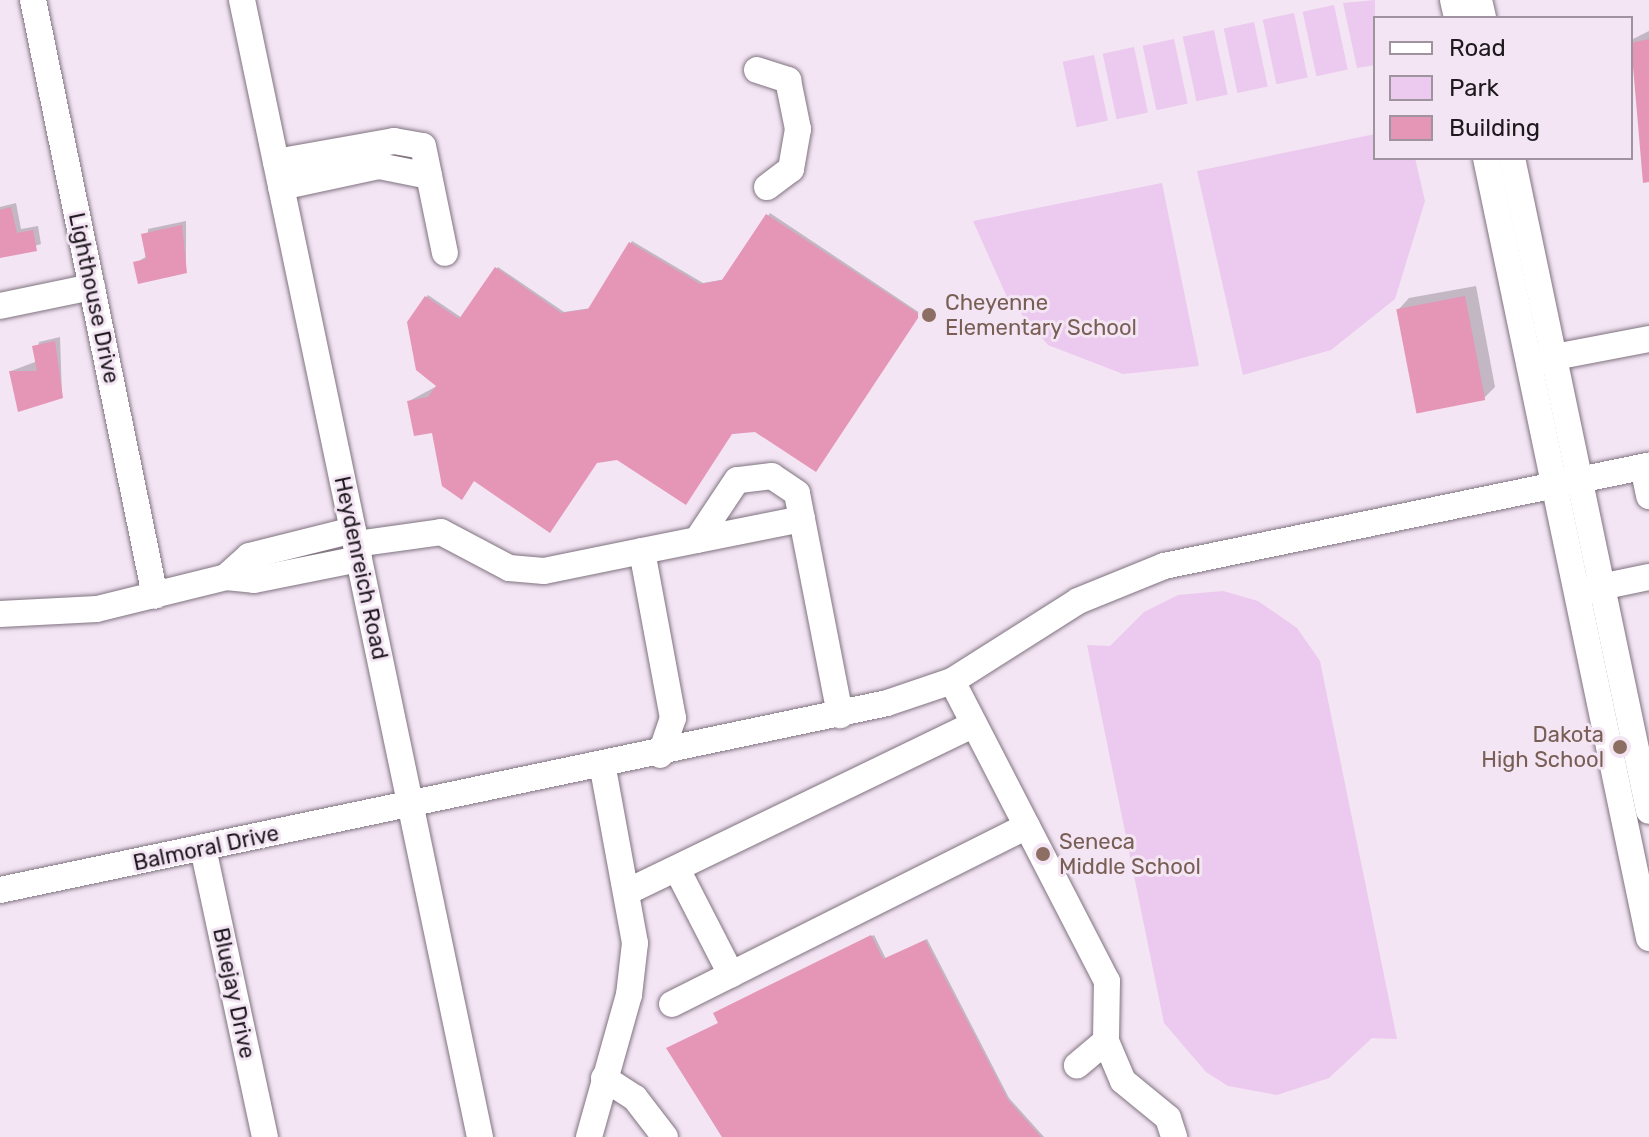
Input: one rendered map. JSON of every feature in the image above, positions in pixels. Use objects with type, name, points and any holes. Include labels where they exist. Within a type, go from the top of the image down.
[{"type":"street","name":"Lighthouse Drive","points":[[33,0],[155,596]]},
{"type":"street","name":"Heydenreich Road","points":[[242,0],[480,1137]]},
{"type":"street","points":[[757,70],[788,80],[798,129],[791,169],[767,187]]},
{"type":"street","points":[[1487,160],[1529,302],[1541,359],[1566,482],[1576,592],[1649,811]]},
{"type":"street","points":[[1512,160],[1529,302]]},
{"type":"street","points":[[278,175],[379,166],[429,176],[445,253]]},
{"type":"street","points":[[0,306],[92,287]]},
{"type":"street","points":[[1541,359],[1649,339]]},
{"type":"street","points":[[1646,466],[1649,496]]},
{"type":"street","name":"Balmoral Drive","points":[[0,890],[603,768],[840,715],[952,681],[1078,601],[1164,566],[1646,466]]},
{"type":"street","points":[[697,540],[722,497],[754,474],[785,479],[802,519],[840,715]]},
{"type":"street","points":[[1566,482],[1603,587],[1612,699],[1640,850],[1649,934]]},
{"type":"street","points":[[0,614],[72,612],[155,596],[226,577],[249,556],[441,532],[527,573],[802,519]]},
{"type":"street","points":[[642,551],[673,718],[660,755]]},
{"type":"street","points":[[1576,592],[1649,577]]},
{"type":"street","points":[[952,681],[1107,981],[1106,1041],[1123,1081],[1168,1118],[1174,1137]]},
{"type":"street","points":[[631,890],[679,873],[974,724]]},
{"type":"street","points":[[589,1137],[633,969],[631,890],[603,768]]},
{"type":"street","points":[[672,1004],[1027,826]]},
{"type":"street","name":"Bluejay Drive","points":[[203,848],[265,1137]]},
{"type":"street","points":[[679,873],[731,974]]},
{"type":"street","points":[[1077,1065],[1106,1041]]},
{"type":"street","points":[[604,1078],[635,1098],[665,1137]]},
{"type":"green space","points":[[1375,0],[1373,65],[1357,68],[1343,3]]},
{"type":"green space","points":[[1334,5],[1348,70],[1316,76],[1303,12]]},
{"type":"green space","points":[[1294,13],[1308,78],[1276,84],[1263,20]]},
{"type":"green space","points":[[1254,22],[1268,87],[1237,93],[1224,28]]},
{"type":"green space","points":[[1214,30],[1228,95],[1196,101],[1183,37]]},
{"type":"green space","points":[[1174,39],[1188,104],[1156,110],[1143,46]]},
{"type":"green space","points":[[1134,47],[1148,113],[1117,119],[1103,54]]},
{"type":"green space","points":[[1094,55],[1108,121],[1077,127],[1063,62]]},
{"type":"green space","points":[[1373,134],[1373,160],[1415,160],[1425,201],[1395,299],[1331,350],[1243,375],[1197,171]]},
{"type":"green space","points":[[1162,183],[1199,366],[1123,374],[1048,345],[1007,297],[973,221]]},
{"type":"green space","points":[[1223,591],[1258,601],[1297,628],[1320,661],[1397,1039],[1372,1038],[1329,1078],[1277,1095],[1228,1086],[1206,1072],[1164,1023],[1087,645],[1110,646],[1144,612],[1178,595]]},
{"type":"building","points":[[1649,39],[1649,182],[1643,183],[1633,66],[1633,43]]},
{"type":"building","points":[[11,207],[17,233],[33,230],[37,251],[0,258],[0,210]]},
{"type":"building","name":"Cheyenne Elementary School","points":[[766,214],[920,315],[816,472],[755,432],[732,434],[686,505],[617,460],[597,463],[550,533],[474,481],[462,500],[442,486],[432,433],[414,436],[407,401],[428,397],[436,386],[416,370],[407,322],[425,296],[459,319],[495,267],[561,313],[588,309],[629,242],[700,284],[722,280]]},
{"type":"building","points":[[182,225],[187,273],[138,284],[133,262],[146,259],[141,234]]},
{"type":"building","points":[[1465,296],[1485,400],[1417,413],[1396,309]]},
{"type":"building","points":[[55,341],[63,398],[18,412],[9,371],[37,371],[32,346]]},
{"type":"building","points":[[871,935],[883,959],[925,940],[1008,1100],[1041,1137],[722,1137],[666,1048],[718,1023],[713,1013]]},
{"type":"place","name":"Cheyenne Elementary School","points":[[929,315]]},
{"type":"place","name":"Dakota High School","points":[[1620,747]]},
{"type":"place","name":"Seneca Middle School","points":[[1043,854]]}]
